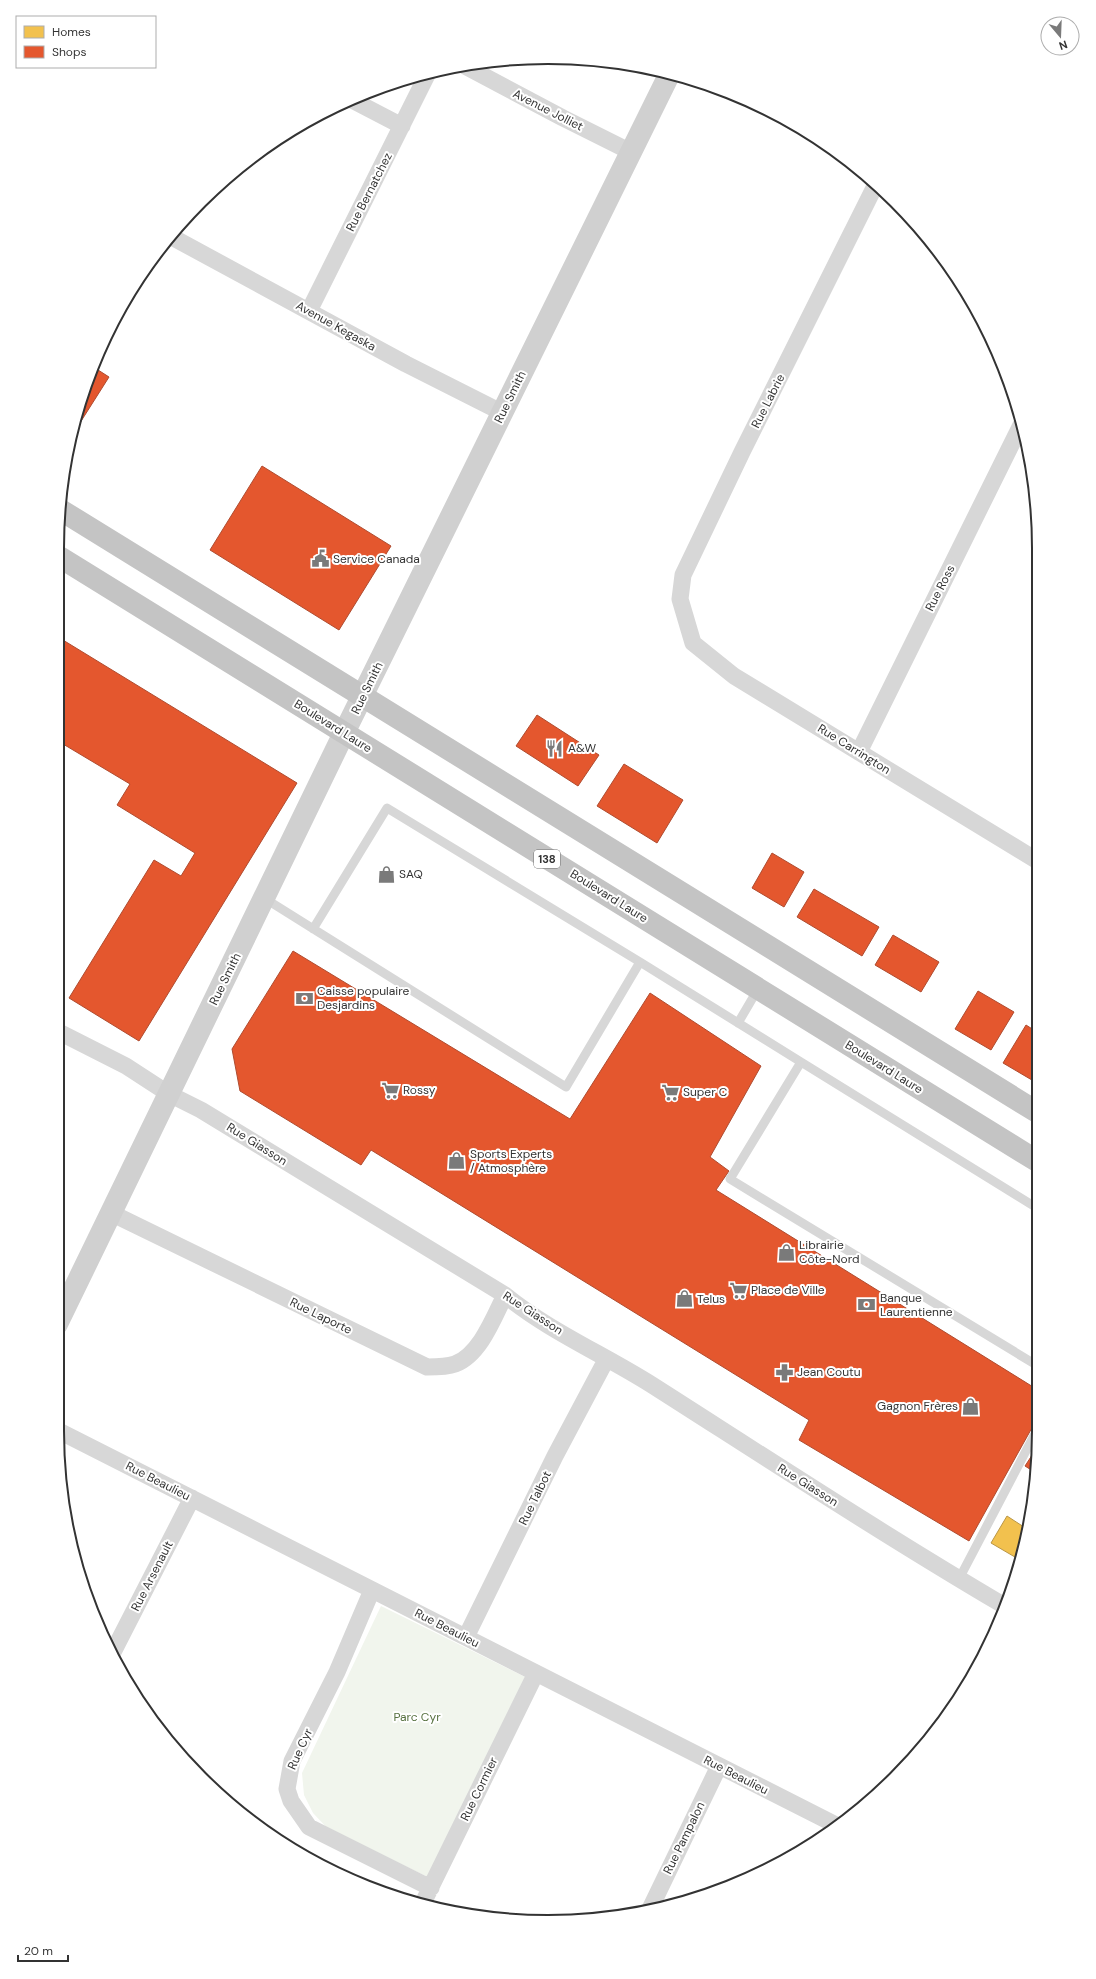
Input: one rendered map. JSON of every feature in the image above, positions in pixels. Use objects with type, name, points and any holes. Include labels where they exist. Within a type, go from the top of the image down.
[{"type":"highway","points":[[65,513],[362,698],[1032,1109]]},
{"type":"highway","name":"Boulevard Laure","points":[[64,560],[1032,1158]]},
{"type":"street","name":"Avenue Jolliet","points":[[473,70],[631,152]]},
{"type":"street","name":"Rue Smith","points":[[64,1310],[344,733],[667,79]]},
{"type":"street","name":"Rue Bernatchez","points":[[309,311],[424,80]]},
{"type":"street","points":[[358,103],[402,126]]},
{"type":"street","name":"Rue Labrie","points":[[687,623],[680,599],[684,575],[873,190]]},
{"type":"street","name":"Avenue Kegaska","points":[[176,239],[406,364],[502,413]]},
{"type":"street","name":"Rue Ross","points":[[859,752],[1018,431]]},
{"type":"street","name":"Rue Carrington","points":[[687,623],[693,643],[734,676],[1032,858]]},
{"type":"street","name":"Rue Giasson","points":[[64,1034],[126,1066],[169,1094],[202,1110],[505,1294],[519,1306],[606,1360],[650,1384],[959,1580],[1000,1603]]},
{"type":"street","name":"Rue Laporte","points":[[111,1213],[427,1367],[454,1364],[468,1355],[482,1340],[505,1294]]},
{"type":"street","name":"Rue Talbot","points":[[466,1637],[555,1456],[606,1360]]},
{"type":"street","name":"Rue Beaulieu","points":[[64,1434],[832,1823]]},
{"type":"street","name":"Rue Arsenault","points":[[115,1647],[192,1498]]},
{"type":"street","name":"Rue Cyr","points":[[372,1590],[337,1672],[292,1761],[287,1789],[291,1801],[309,1827],[431,1888]]},
{"type":"street","name":"Rue Cormier","points":[[425,1900],[536,1673]]},
{"type":"street","name":"Rue Pampalon","points":[[653,1903],[719,1766]]},
{"type":"lane","points":[[313,929],[387,808],[640,962],[1032,1205]]},
{"type":"lane","points":[[264,898],[566,1087],[640,962]]},
{"type":"lane","points":[[738,1023],[758,989]]},
{"type":"lane","points":[[802,1062],[730,1179],[1032,1362]]},
{"type":"lane","points":[[959,1580],[1032,1440]]},
{"type":"green space","name":"Parc Cyr","points":[[381,1606],[525,1677],[428,1877],[329,1830],[313,1813],[304,1795],[302,1773]]},
{"type":"building: Homes","points":[[1007,1516],[1023,1526],[1016,1557],[991,1543]]},
{"type":"building: Shops","points":[[98,370],[109,377],[80,423]]},
{"type":"building: Shops","points":[[262,466],[391,546],[339,630],[210,550]]},
{"type":"building: Shops","points":[[64,641],[297,783],[139,1041],[69,998],[154,860],[181,876],[195,853],[117,805],[130,784],[64,745]]},
{"type":"building: Shops","points":[[537,715],[599,755],[578,786],[516,746]]},
{"type":"building: Shops","points":[[624,764],[683,800],[657,843],[597,806]]},
{"type":"building: Shops","points":[[772,853],[804,872],[784,907],[752,888]]},
{"type":"building: Shops","points":[[814,889],[879,927],[862,956],[797,917]]},
{"type":"building: Shops","points":[[893,935],[939,962],[921,992],[875,965]]},
{"type":"building: Shops","name":"Place de Ville","points":[[293,951],[570,1119],[650,993],[761,1066],[710,1157],[729,1171],[716,1190],[1032,1386],[1032,1428],[969,1541],[799,1440],[809,1420],[371,1150],[361,1165],[240,1091],[232,1049]]},
{"type":"building: Shops","points":[[978,991],[1014,1012],[991,1050],[955,1029]]},
{"type":"building: Shops","points":[[1026,1025],[1032,1029],[1032,1080],[1003,1063]]},
{"type":"building: Shops","points":[[1031,1456],[1030,1469],[1025,1466]]},
{"type":"place","name":"Service Canada","points":[[320,559]]},
{"type":"place","name":"A&W","points":[[555,748]]},
{"type":"place","name":"SAQ","points":[[386,874]]},
{"type":"place","name":"Caisse populaire Desjardins","points":[[304,998]]},
{"type":"place","name":"Rossy","points":[[390,1090]]},
{"type":"place","name":"Super C","points":[[670,1092]]},
{"type":"place","name":"Sports Experts / Atmosphère","points":[[457,1161]]},
{"type":"place","name":"Librairie Côte-Nord","points":[[786,1252]]},
{"type":"place","name":"Place de Ville","points":[[738,1290]]},
{"type":"place","name":"Telus","points":[[684,1299]]},
{"type":"place","name":"Banque Laurentienne","points":[[867,1305]]},
{"type":"place","name":"Jean Coutu","points":[[784,1372]]},
{"type":"place","name":"Gagnon Frères","points":[[971,1406]]}]
